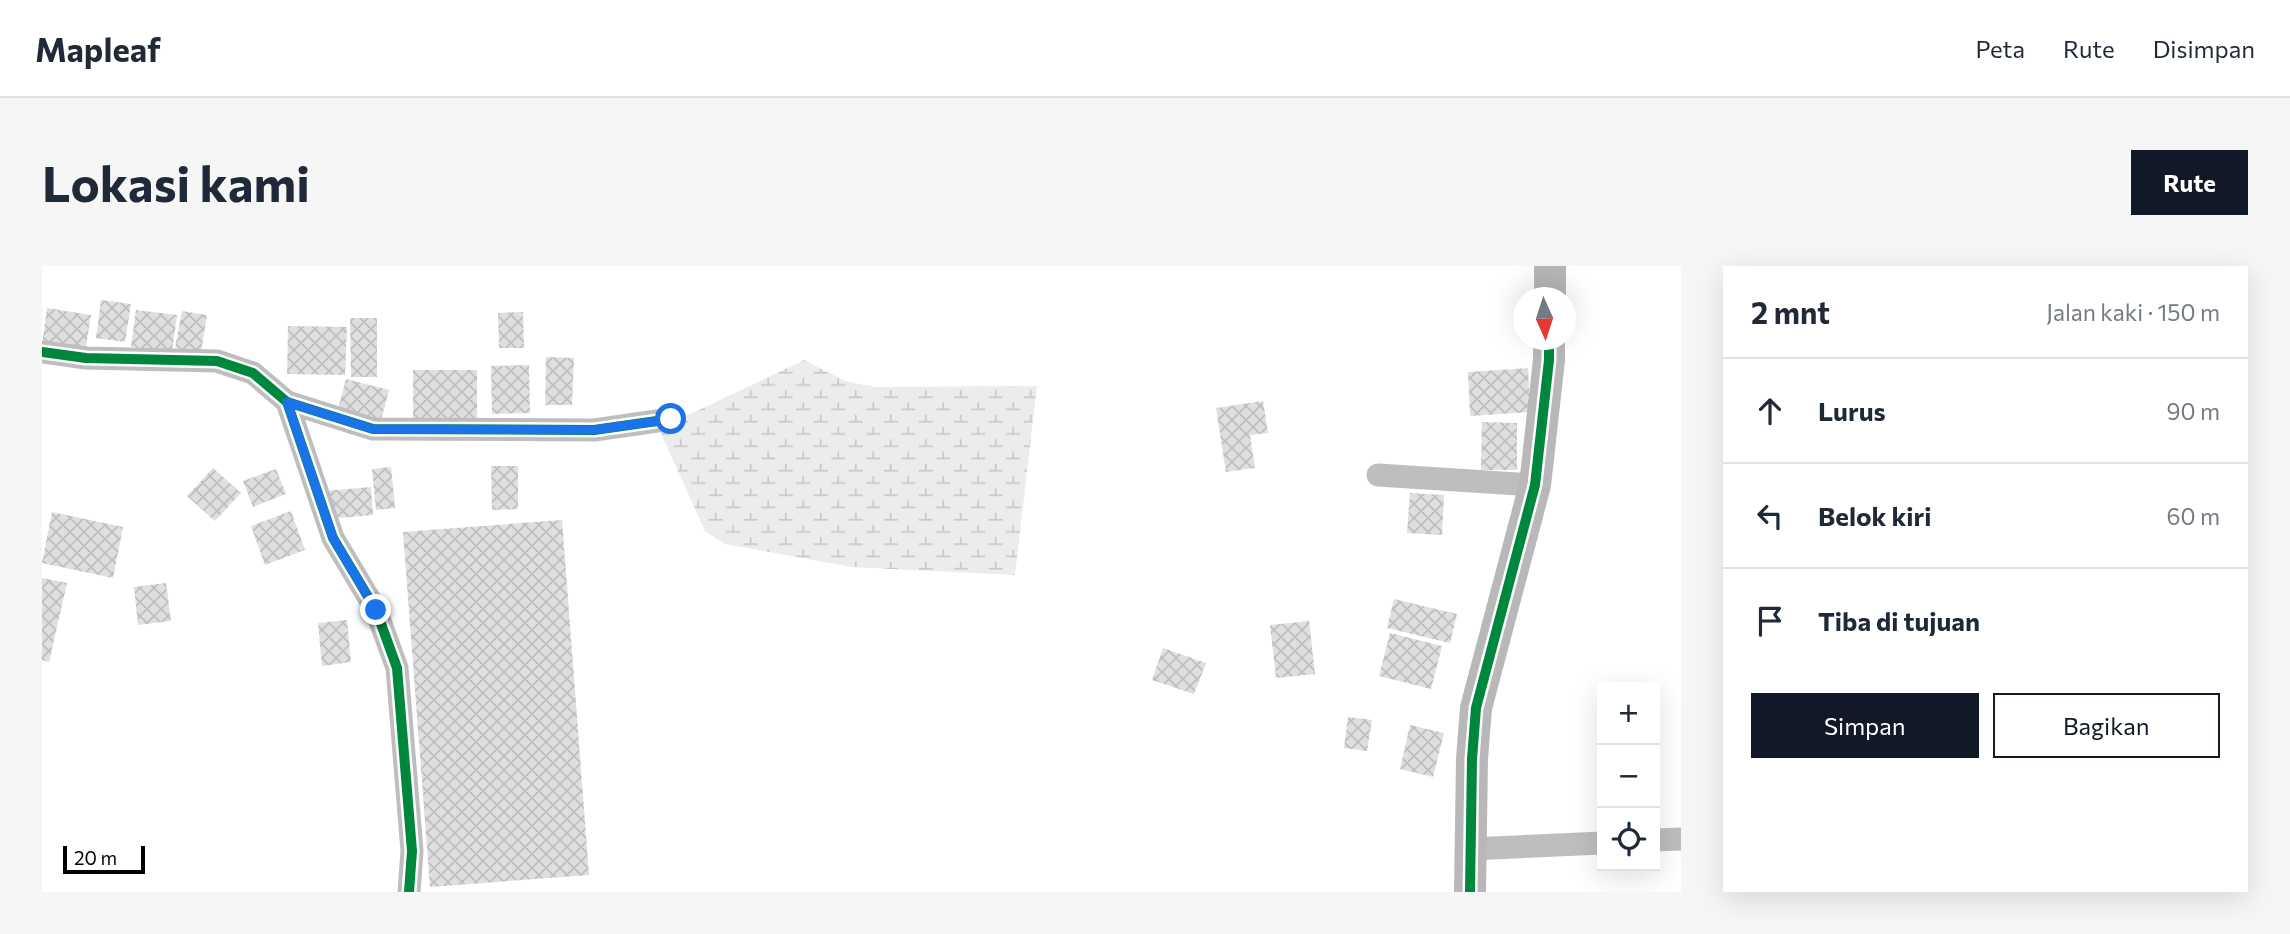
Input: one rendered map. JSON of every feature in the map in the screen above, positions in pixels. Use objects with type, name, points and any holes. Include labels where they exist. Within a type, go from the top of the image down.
[{"type":"street","points":[[1550,266],[1550,287]]},
{"type":"street","points":[[1470,892],[1472,759],[1476,708],[1535,485],[1549,350]]},
{"type":"street","points":[[42,352],[86,358],[217,361],[253,373],[287,402],[373,429],[594,430],[671,419]]},
{"type":"street","points":[[287,402],[333,538],[376,610],[397,668],[412,852],[409,892]]},
{"type":"street","points":[[1378,475],[1535,485]]},
{"type":"street","points":[[1660,840],[1681,839]]},
{"type":"street","points":[[1471,849],[1597,843]]},
{"type":"green space","points":[[804,360],[845,381],[874,387],[1037,386],[1015,575],[852,567],[725,544],[705,531],[659,429]]},
{"type":"building","points":[[101,300],[131,304],[125,342],[96,338]]},
{"type":"building","points":[[47,308],[91,315],[85,353],[42,345]]},
{"type":"building","points":[[136,310],[177,315],[172,352],[131,347]]},
{"type":"building","points":[[182,311],[207,315],[201,352],[175,348]]},
{"type":"building","points":[[523,312],[524,348],[499,348],[498,313]]},
{"type":"building","points":[[350,318],[377,318],[377,377],[351,377]]},
{"type":"building","points":[[288,326],[347,327],[345,375],[287,374]]},
{"type":"building","points":[[546,357],[574,358],[572,405],[545,405]]},
{"type":"building","points":[[529,365],[530,413],[492,414],[491,366]]},
{"type":"building","points":[[1528,368],[1530,412],[1470,416],[1468,372]]},
{"type":"building","points":[[413,370],[477,370],[477,424],[413,423]]},
{"type":"building","points":[[346,379],[389,390],[380,424],[337,413]]},
{"type":"building","points":[[1263,401],[1268,433],[1250,435],[1255,468],[1226,472],[1216,408]]},
{"type":"building","points":[[1482,422],[1517,423],[1517,470],[1481,470]]},
{"type":"building","points":[[491,466],[518,466],[518,509],[492,510]]},
{"type":"building","points":[[391,467],[395,508],[376,510],[372,469]]},
{"type":"building","points":[[213,468],[241,493],[215,521],[187,496]]},
{"type":"building","points":[[276,469],[286,494],[253,507],[243,481]]},
{"type":"building","points":[[371,487],[373,515],[327,519],[325,491]]},
{"type":"building","points":[[1410,493],[1444,495],[1442,535],[1407,533]]},
{"type":"building","points":[[291,511],[305,550],[265,565],[251,526]]},
{"type":"building","points":[[52,512],[123,527],[113,578],[42,563]]},
{"type":"building","points":[[562,520],[589,875],[430,887],[403,532]]},
{"type":"building","points":[[42,578],[67,583],[49,662],[42,660]]},
{"type":"building","points":[[166,583],[171,621],[138,625],[134,587]]},
{"type":"building","points":[[1394,599],[1457,614],[1450,643],[1387,628]]},
{"type":"building","points":[[347,620],[351,662],[322,666],[318,623]]},
{"type":"building","points":[[1309,621],[1315,674],[1276,678],[1270,625]]},
{"type":"building","points":[[1390,633],[1442,646],[1431,689],[1379,676]]},
{"type":"building","points":[[1163,648],[1206,663],[1194,694],[1152,680]]},
{"type":"building","points":[[1348,717],[1372,720],[1367,751],[1344,748]]},
{"type":"building","points":[[1410,725],[1444,733],[1433,777],[1400,769]]},
{"type":"cycle path","points":[[1470,892],[1472,759],[1476,708],[1535,485],[1549,350]]},
{"type":"cycle path","points":[[42,352],[86,358],[217,361],[253,373],[287,402],[333,538],[376,610],[397,668],[412,851],[409,892]]},
{"type":"cycle path","points":[[287,402],[373,429],[594,430],[671,419]]},
{"type":"route","points":[[376,610],[333,538],[287,402],[373,429],[594,430],[671,419]]}]
